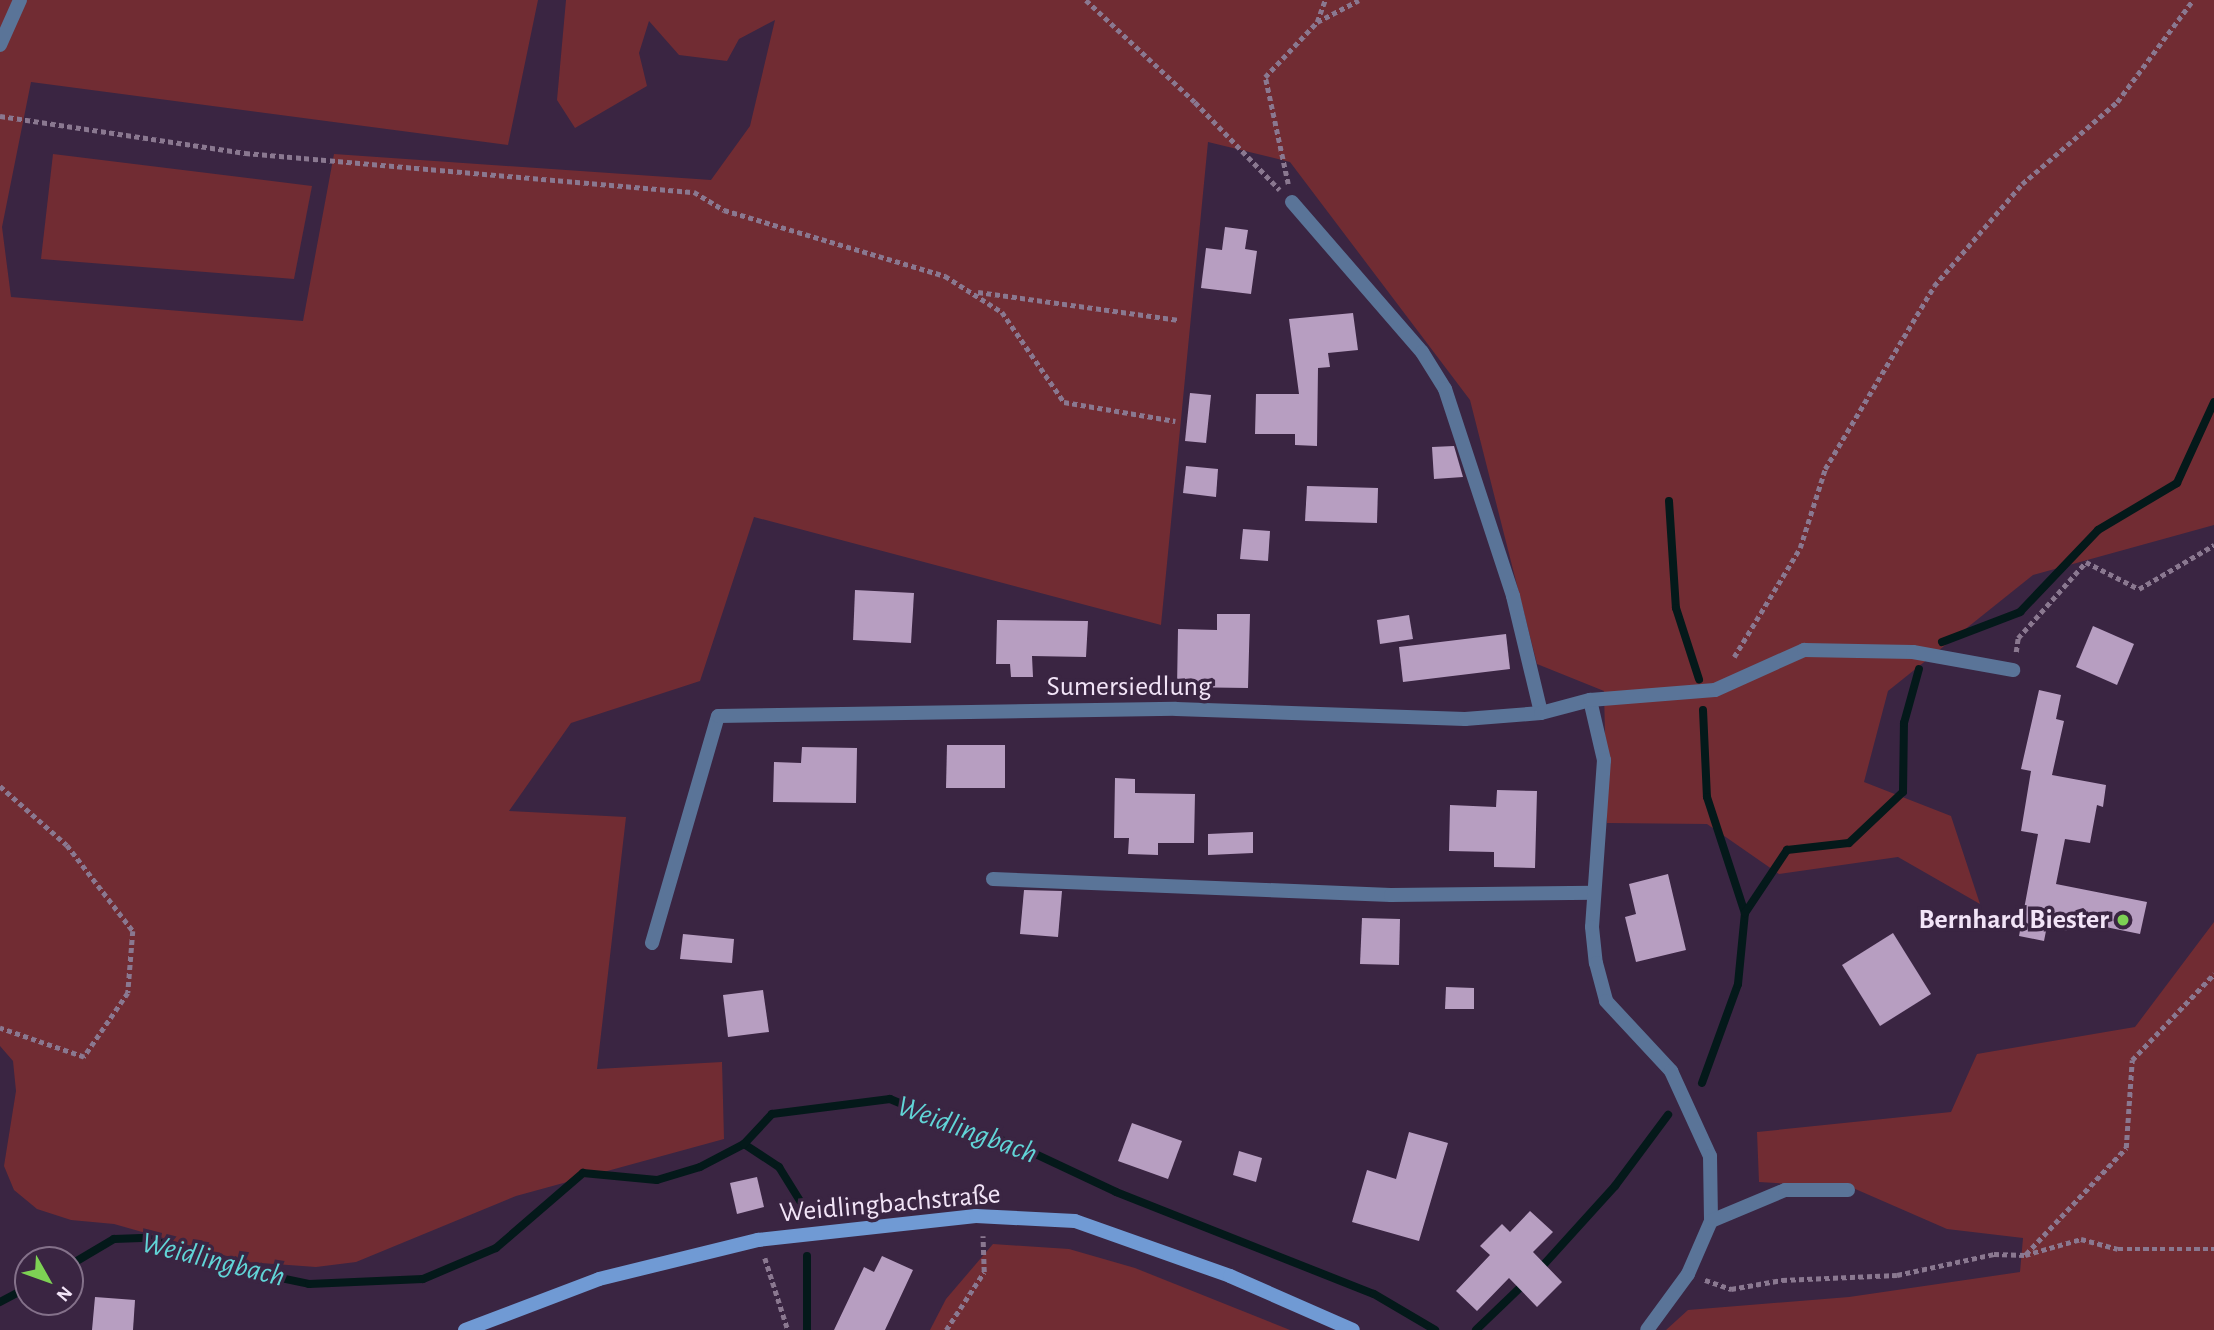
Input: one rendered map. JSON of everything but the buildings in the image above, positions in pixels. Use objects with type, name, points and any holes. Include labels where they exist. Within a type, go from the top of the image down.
[{"type":"main road","name":"Weidlingbachstraße","points":[[465,1330],[599,1279],[758,1240],[976,1216],[1075,1221],[1230,1276],[1353,1330]]},
{"type":"street","points":[[0,45],[20,0]]},
{"type":"street","points":[[1292,202],[1422,352],[1445,389],[1513,596],[1541,713]]},
{"type":"street","name":"Sumersiedlung","points":[[652,943],[718,716],[1175,709],[1465,719],[1541,713],[1590,700],[1715,690],[1804,650],[1913,652],[2013,670]]},
{"type":"street","points":[[1590,700],[1604,760],[1594,893],[1596,963],[1606,1001],[1671,1071],[1710,1156],[1711,1221],[1688,1274],[1647,1330]]},
{"type":"street","points":[[993,879],[1391,895],[1594,893]]},
{"type":"street","points":[[1711,1221],[1785,1190],[1848,1190]]},
{"type":"path","points":[[1086,0],[1099,9],[1292,202]]},
{"type":"path","points":[[1099,0],[1099,9]]},
{"type":"path","points":[[1317,22],[1325,0]]},
{"type":"path","points":[[1292,202],[1265,78],[1317,22],[1359,0]]},
{"type":"path","points":[[1715,690],[1800,548],[1825,470],[1934,286],[2022,184],[2117,102],[2193,0]]},
{"type":"path","points":[[0,116],[245,153],[694,192],[724,210],[876,253],[976,292],[1179,320]]},
{"type":"path","points":[[976,292],[1002,312],[1064,402],[1175,421]]},
{"type":"path","points":[[2013,670],[2018,638],[2086,562],[2139,589],[2214,545]]},
{"type":"path","points":[[0,786],[67,845],[133,931],[128,993],[84,1057],[0,1028]]},
{"type":"path","points":[[2025,1255],[2126,1149],[2132,1060],[2214,974]]},
{"type":"path","points":[[946,1330],[984,1272],[985,1241],[976,1216]]},
{"type":"path","points":[[1688,1274],[1731,1289],[1782,1280],[1897,1275],[1994,1254],[2025,1255],[2081,1239],[2118,1249],[2214,1250]]},
{"type":"path","points":[[758,1240],[788,1330]]},
{"type":"shaded area","points":[[0,0],[538,0],[508,145],[31,82],[2,227],[11,297],[303,321],[334,154],[711,180],[750,126],[775,20],[739,39],[727,61],[679,55],[649,21],[639,53],[647,86],[575,128],[557,100],[566,0],[2214,0],[2214,525],[2033,575],[1888,691],[1864,782],[1951,816],[1980,904],[1898,857],[1779,874],[1707,824],[1607,823],[1604,691],[1537,664],[1470,400],[1290,162],[1208,142],[1161,625],[754,517],[700,681],[571,723],[509,811],[626,817],[597,1069],[722,1062],[724,1139],[516,1196],[356,1262],[316,1267],[248,1262],[114,1224],[71,1220],[37,1209],[14,1190],[4,1166],[16,1091],[13,1061],[0,1046]]},
{"type":"shaded area","points":[[53,154],[312,186],[294,279],[41,259]]},
{"type":"shaded area","points":[[2214,922],[2214,1330],[1666,1330],[1688,1310],[1849,1297],[2020,1272],[2023,1238],[1947,1229],[1853,1188],[1759,1182],[1757,1132],[1951,1112],[1977,1054],[2135,1027]]},
{"type":"shaded area","points":[[993,1244],[1069,1249],[1135,1268],[1290,1330],[930,1330],[946,1299]]},
{"type":"waterway","points":[[1942,642],[2020,612],[2098,530],[2177,483],[2214,402]]},
{"type":"waterway","points":[[1669,501],[1676,608],[1699,679]]},
{"type":"waterway","points":[[1702,1083],[1738,984],[1745,913],[1787,850],[1849,843],[1903,792],[1904,723],[1919,669]]},
{"type":"waterway","points":[[1703,710],[1707,797],[1745,913]]},
{"type":"waterway","name":"Weidlingbach","points":[[84,1257],[114,1239],[148,1238],[208,1263],[309,1284],[423,1279],[496,1248],[583,1173],[657,1180],[700,1167],[744,1144],[772,1114],[890,1099],[969,1132],[1012,1143],[1116,1192],[1374,1294],[1435,1330]]},
{"type":"waterway","points":[[1538,1271],[1615,1186],[1668,1115]]},
{"type":"waterway","points":[[744,1144],[779,1167],[805,1209]]},
{"type":"waterway","points":[[807,1256],[807,1330]]},
{"type":"waterway","points":[[1476,1330],[1526,1282]]},
{"type":"waterway","name":"Weidlingbach","points":[[0,1302],[14,1294]]},
{"type":"place","name":"Bernhard Biester","points":[[2123,920]]}]
